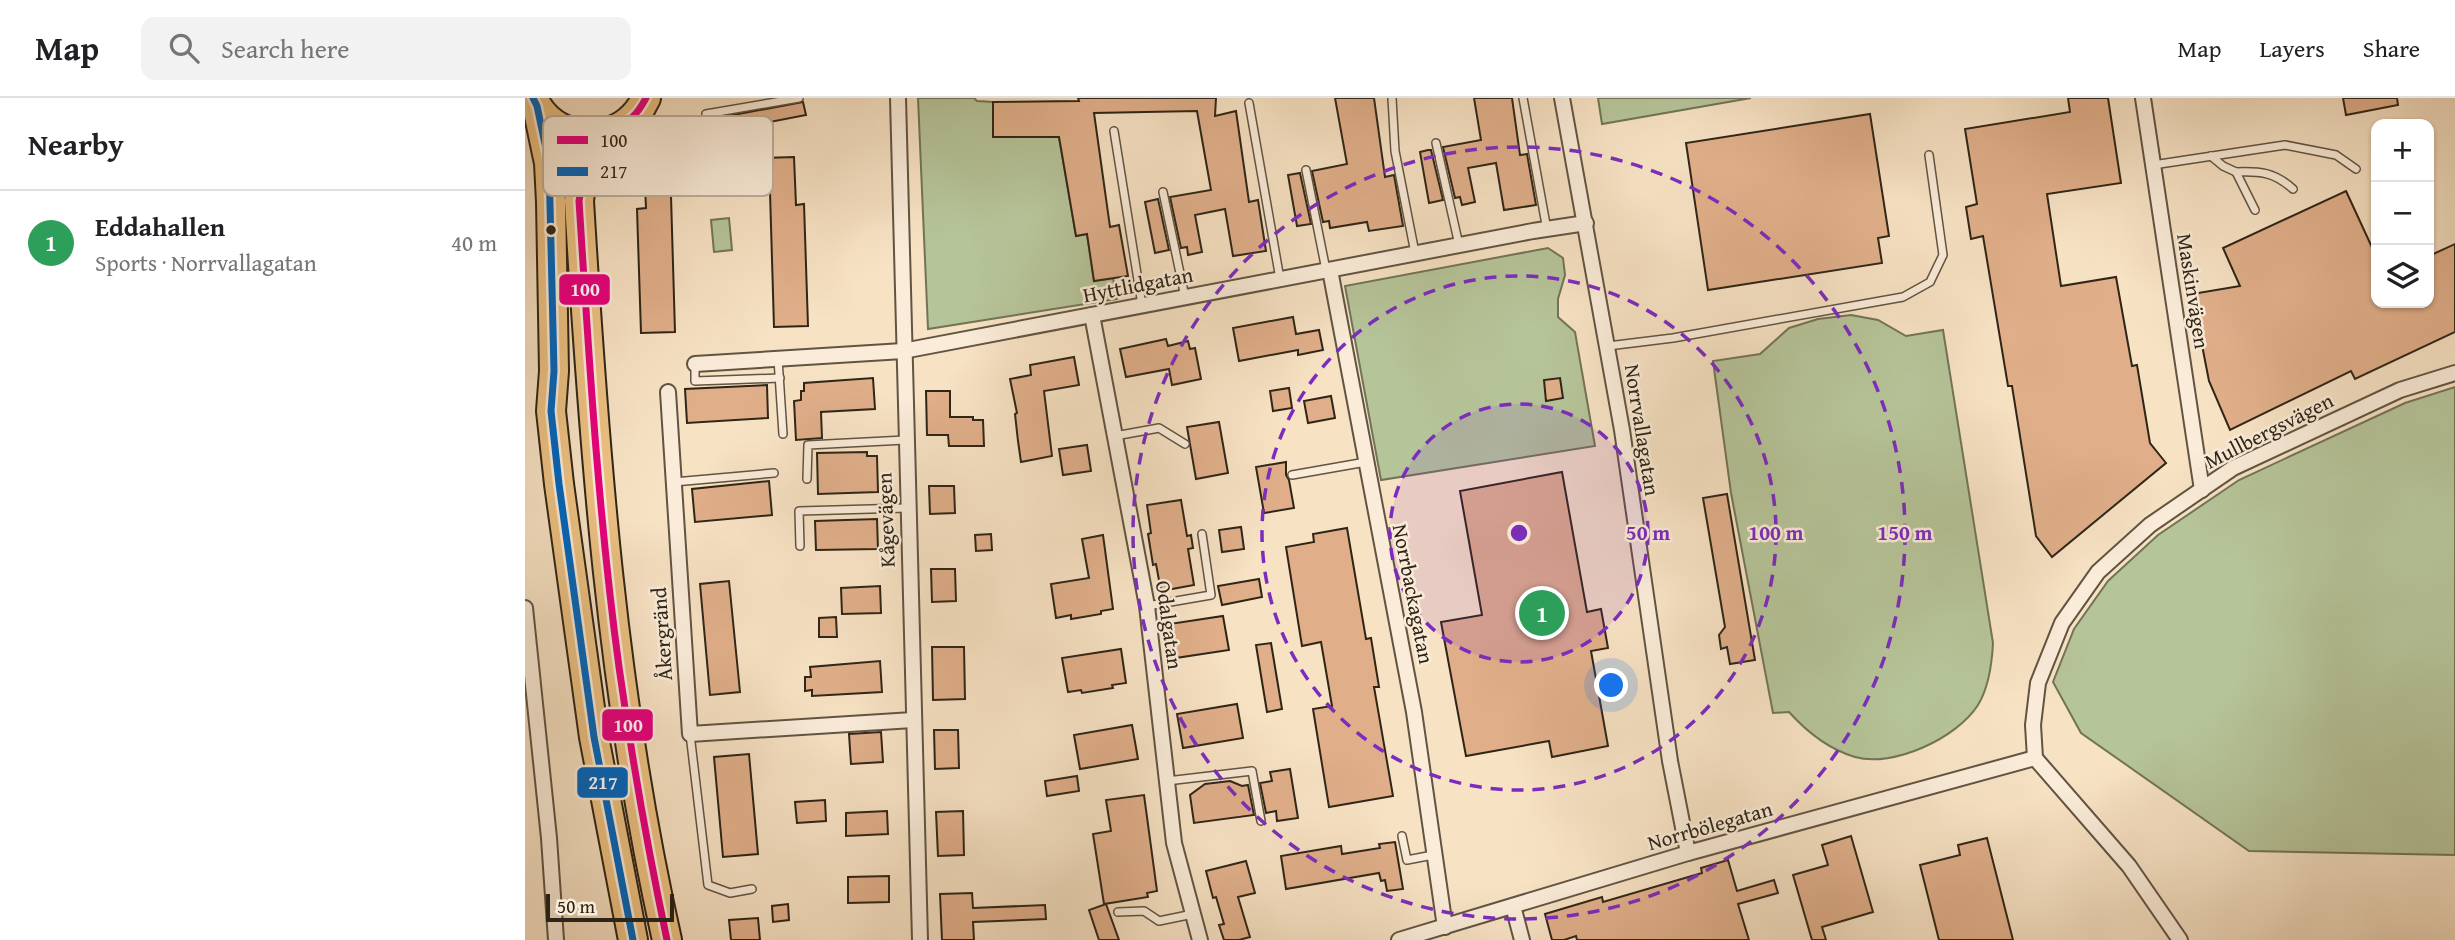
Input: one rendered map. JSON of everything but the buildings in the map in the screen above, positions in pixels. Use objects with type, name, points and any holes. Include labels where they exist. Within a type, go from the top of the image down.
[{"type":"highway","points":[[634,116],[646,98]]},
{"type":"highway","points":[[535,102],[543,137]]},
{"type":"highway","points":[[551,196],[554,371],[551,411],[559,484],[594,737],[633,940]]},
{"type":"highway","points":[[579,196],[596,462],[624,705],[644,829],[667,940]]},
{"type":"street","name":"Kågevägen","points":[[898,98],[920,940]]},
{"type":"street","name":"Norrvallagatan","points":[[1562,98],[1608,346],[1670,761],[1688,853]]},
{"type":"street","name":"Maskinvägen","points":[[2143,98],[2202,490]]},
{"type":"street","name":"Hyttlidgatan","points":[[695,364],[903,351],[1586,223]]},
{"type":"street","name":"Norrbackagatan","points":[[1328,270],[1414,712],[1445,927]]},
{"type":"street","name":"Odalgatan","points":[[1092,315],[1147,606],[1174,843],[1200,940]]},
{"type":"street","name":"Mullbergsvägen","points":[[2035,758],[2033,725],[2038,683],[2062,622],[2098,572],[2150,525],[2233,468],[2400,390],[2455,373]]},
{"type":"street","name":"Åkergränd","points":[[668,392],[690,734]]},
{"type":"street","points":[[525,608],[557,940]]},
{"type":"street","points":[[690,734],[913,720]]},
{"type":"street","name":"Norrbölegatan","points":[[1399,940],[1688,853],[2035,758]]},
{"type":"street","points":[[2035,758],[2129,866],[2181,940]]},
{"type":"street","points":[[1513,906],[1522,940]]},
{"type":"lane","points":[[706,114],[799,98]]},
{"type":"lane","points":[[1392,98],[1395,151],[1415,254]]},
{"type":"lane","points":[[1523,98],[1547,230]]},
{"type":"lane","points":[[1249,103],[1280,279]]},
{"type":"lane","points":[[1114,131],[1142,306]]},
{"type":"lane","points":[[1436,143],[1459,246]]},
{"type":"lane","points":[[2153,165],[2285,145],[2313,148],[2336,155],[2355,169]]},
{"type":"lane","points":[[1608,346],[1673,338],[1903,297],[1930,282],[1943,255],[1929,155]]},
{"type":"lane","points":[[2211,156],[2236,172],[2258,171],[2280,178],[2293,189]]},
{"type":"lane","points":[[1306,170],[1328,270]]},
{"type":"lane","points":[[2236,172],[2255,210]]},
{"type":"lane","points":[[1163,192],[1186,297]]},
{"type":"lane","points":[[778,359],[783,434]]},
{"type":"lane","points":[[695,364],[695,382],[780,378]]},
{"type":"lane","points":[[1115,436],[1159,428],[1185,444]]},
{"type":"lane","points":[[807,479],[808,445],[905,440]]},
{"type":"lane","points":[[1292,475],[1366,462]]},
{"type":"lane","points":[[674,482],[774,473]]},
{"type":"lane","points":[[800,546],[799,511],[907,508]]},
{"type":"lane","points":[[1147,606],[1211,595],[1202,534]]},
{"type":"lane","points":[[690,734],[708,885],[730,892],[752,889]]},
{"type":"lane","points":[[1167,781],[1252,771],[1261,821]]},
{"type":"lane","points":[[1402,836],[1407,860],[1433,855]]},
{"type":"lane","points":[[1118,912],[1144,911],[1159,921],[1193,914]]},
{"type":"green space","points":[[918,98],[974,98],[977,101],[993,102],[993,137],[1059,137],[1076,236],[1087,234],[1094,281],[1113,278],[1117,299],[928,329]]},
{"type":"green space","points":[[1598,98],[1751,98],[1602,124]]},
{"type":"green space","points":[[729,218],[732,250],[714,252],[711,220]]},
{"type":"green space","points":[[1548,248],[1563,258],[1565,275],[1558,299],[1558,317],[1575,332],[1595,446],[1381,480],[1345,286]]},
{"type":"green space","points":[[1851,315],[1878,320],[1906,336],[1943,330],[1993,643],[1985,691],[1968,717],[1955,729],[1923,748],[1887,758],[1870,759],[1845,754],[1811,733],[1789,712],[1773,713],[1731,493],[1713,361],[1760,354],[1789,328],[1818,319]]},
{"type":"green space","points":[[2455,387],[2455,855],[2249,851],[2081,733],[2053,682],[2074,629],[2108,581],[2158,535],[2239,480],[2405,403]]},
{"type":"transit line","name":"217","points":[[533,98],[543,134]]},
{"type":"transit line","name":"100","points":[[634,116],[646,98]]},
{"type":"transit line","name":"217","points":[[550,196],[554,371],[551,411],[559,484],[594,737],[633,940]]},
{"type":"transit line","name":"100","points":[[580,196],[605,551],[635,770],[667,940]]},
{"type":"place","name":"Eddahallen","points":[[1542,613]]}]
